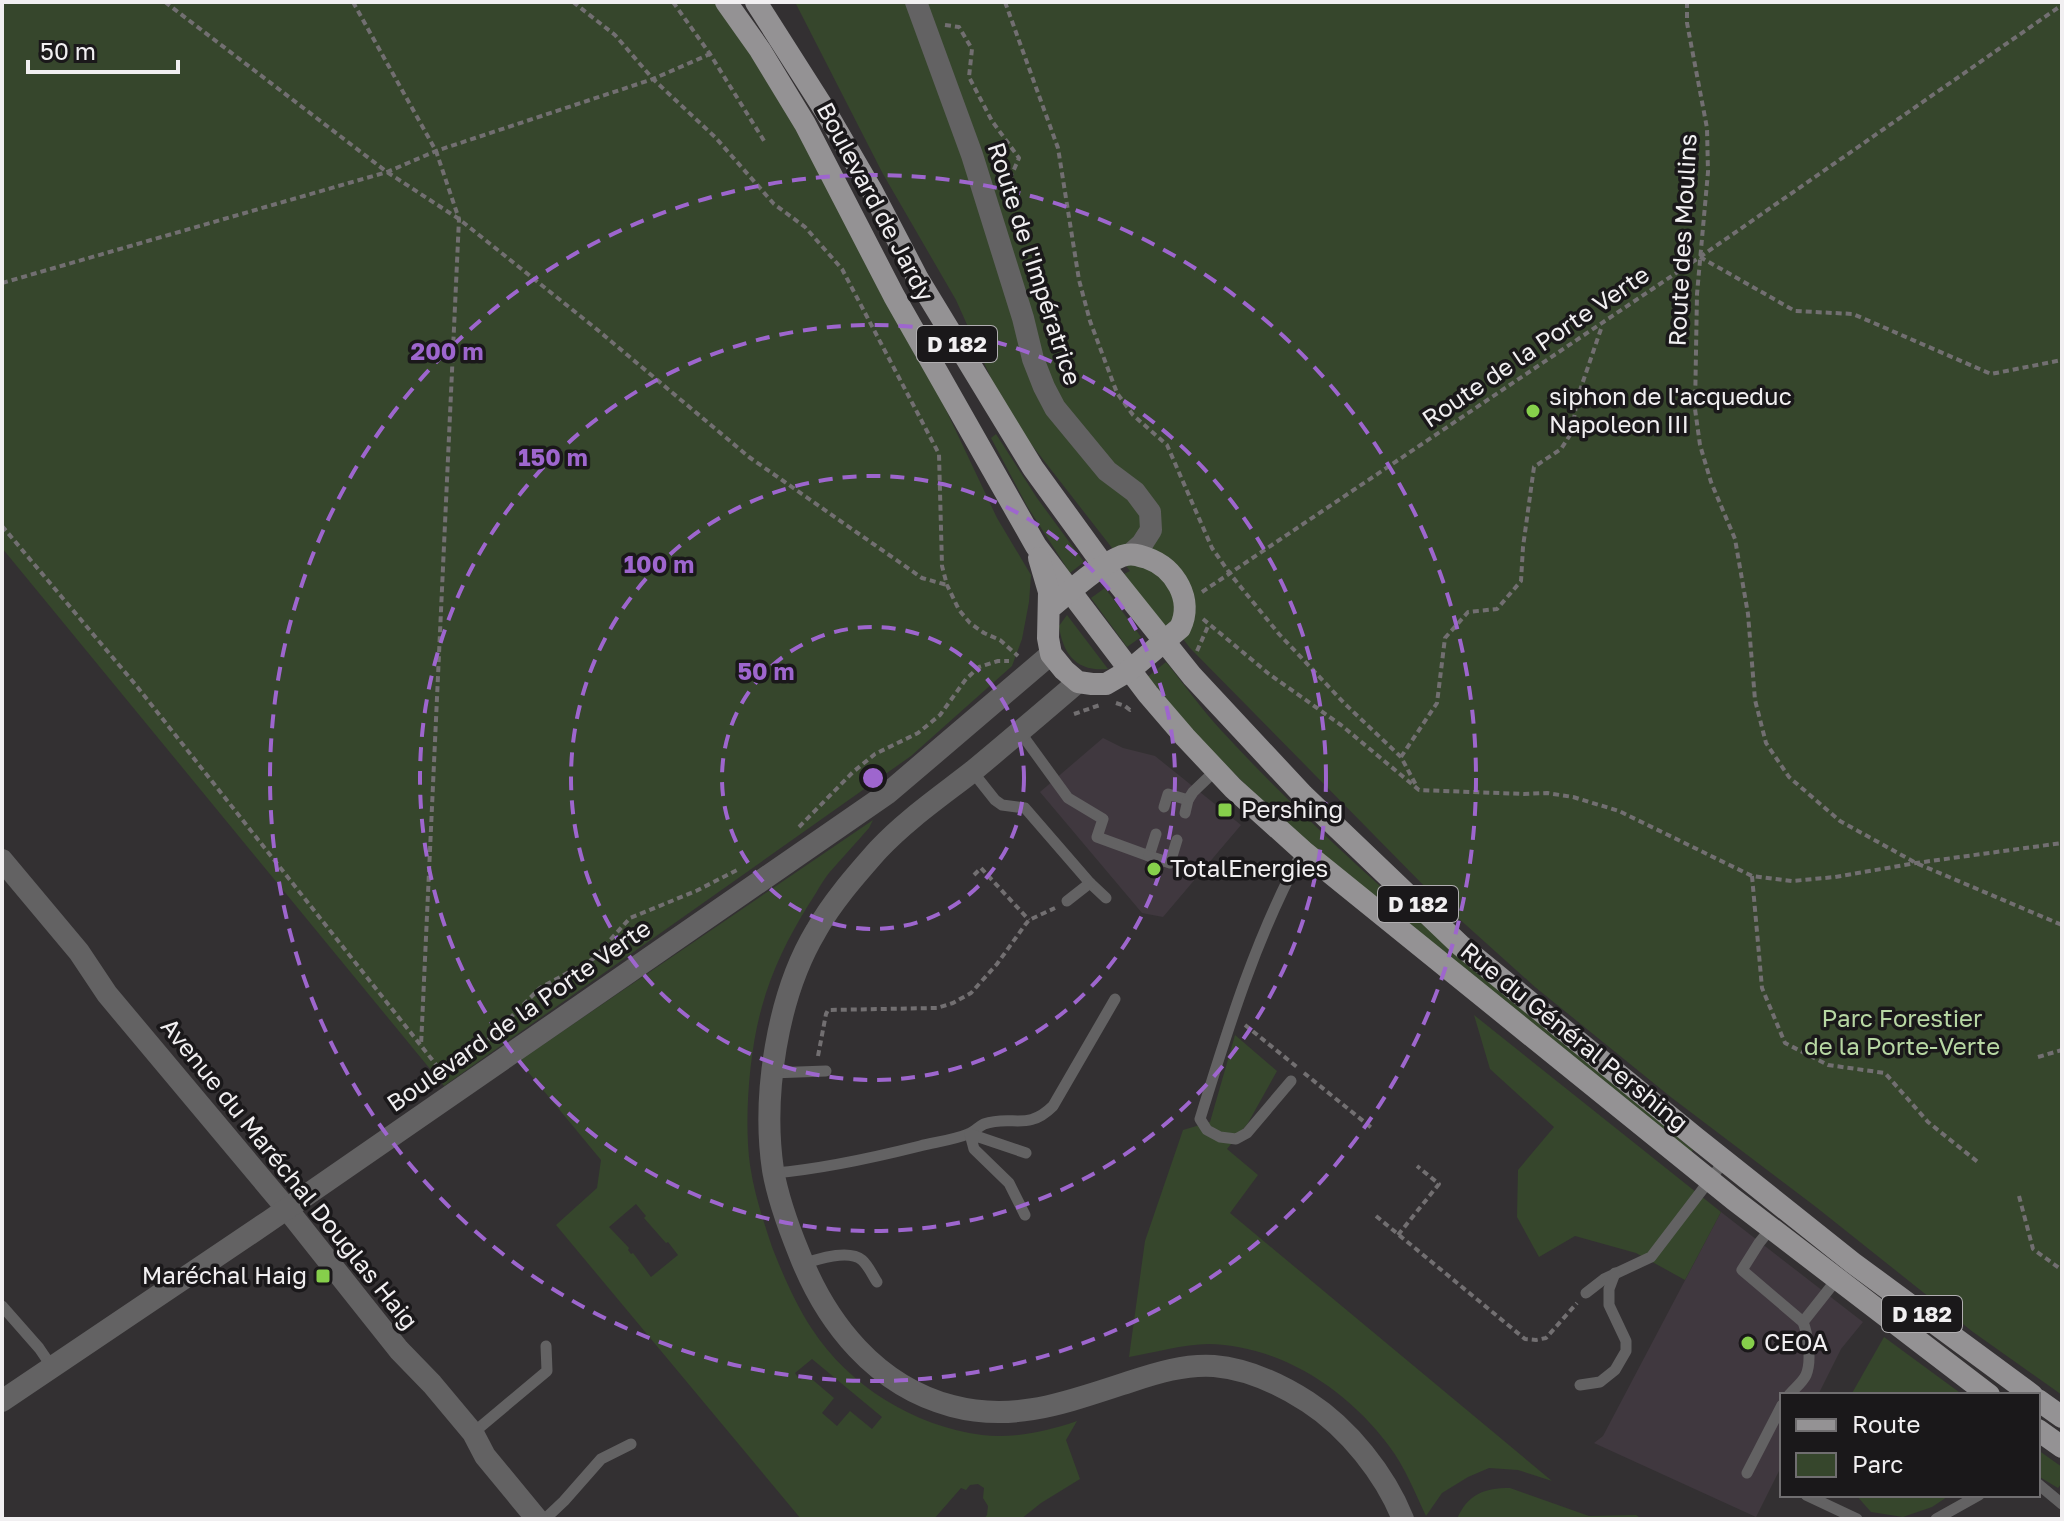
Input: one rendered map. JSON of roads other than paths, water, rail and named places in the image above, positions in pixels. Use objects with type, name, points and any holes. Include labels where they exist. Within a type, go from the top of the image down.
[{"type":"main road","name":"Boulevard de Jardy","points":[[726,2],[760,50],[805,124],[894,296],[1036,546],[1130,670]]},
{"type":"main road","name":"Boulevard de Jardy","points":[[756,2],[826,112],[918,279],[1033,468],[1104,566],[1165,642]]},
{"type":"main road","points":[[1036,546],[1049,592],[1048,638],[1051,654],[1078,682],[1106,684],[1130,670],[1165,642],[1184,620],[1184,603],[1176,576],[1158,562],[1132,553],[1104,566],[1050,608]]},
{"type":"main road","name":"Rue du Général Pershing","points":[[1165,642],[1192,676],[1303,795],[1460,945],[1853,1263],[2029,1393]]},
{"type":"main road","name":"Rue du Général Pershing","points":[[1130,670],[1185,737],[1233,788],[1303,851],[1708,1179],[1986,1393]]},
{"type":"main road","points":[[2040,1401],[2062,1417]]},
{"type":"main road","points":[[2040,1431],[2062,1447]]},
{"type":"street","name":"Route de l'Impératrice","points":[[916,2],[972,155],[1033,359],[1055,408],[1107,471],[1135,492],[1150,512],[1151,530],[1132,553]]},
{"type":"street","name":"Boulevard de la Porte Verte","points":[[2,1401],[287,1209],[888,793],[1051,654]]},
{"type":"street","points":[[1078,682],[880,849],[815,932],[783,1013],[771,1073],[769,1137],[784,1216],[821,1302],[838,1327],[863,1355],[890,1378],[916,1392],[949,1405],[980,1412],[1009,1413],[1055,1405],[1157,1373],[1183,1368],[1214,1366],[1248,1373],[1283,1386],[1344,1430],[1376,1471],[1403,1519]]},
{"type":"street","name":"Avenue du Maréchal Douglas Haig","points":[[2,860],[79,952],[107,994],[287,1209],[399,1350],[473,1433],[485,1456],[537,1519]]},
{"type":"lane","points":[[1020,732],[1068,798],[1103,819],[1097,837],[1170,863],[1177,840]]},
{"type":"lane","points":[[1185,813],[1193,792],[1216,770]]},
{"type":"lane","points":[[972,771],[1002,805],[1025,808],[1106,898]]},
{"type":"lane","points":[[1164,807],[1168,794],[1188,800]]},
{"type":"lane","points":[[1149,856],[1156,834]]},
{"type":"lane","points":[[1291,1081],[1247,1133],[1236,1139],[1220,1137],[1207,1130],[1200,1119],[1223,1043],[1271,915],[1303,851]]},
{"type":"lane","points":[[1067,901],[1090,883]]},
{"type":"lane","points":[[774,1173],[806,1171],[970,1134],[982,1125],[999,1121],[1031,1121],[1043,1116],[1053,1106],[1115,999]]},
{"type":"lane","points":[[771,1073],[826,1071]]},
{"type":"lane","points":[[970,1134],[1026,1153]]},
{"type":"lane","points":[[970,1134],[974,1149],[1009,1183],[1025,1215]]},
{"type":"lane","points":[[1586,1293],[1604,1279],[1651,1257],[1725,1160]]},
{"type":"lane","points":[[1771,1228],[1742,1270],[1803,1322],[1807,1374],[1791,1393]]},
{"type":"lane","points":[[803,1264],[827,1255],[858,1257],[877,1282]]},
{"type":"lane","points":[[1580,1385],[1600,1382],[1615,1370],[1626,1351],[1626,1341],[1609,1305],[1609,1289],[1615,1273]]},
{"type":"lane","points":[[1803,1322],[1837,1279]]},
{"type":"lane","points":[[2,1306],[52,1367]]},
{"type":"lane","points":[[473,1433],[547,1371],[546,1346]]},
{"type":"lane","points":[[1747,1473],[1780,1409]]},
{"type":"lane","points":[[545,1519],[601,1459],[631,1444]]},
{"type":"lane","points":[[2040,1486],[2062,1504]]},
{"type":"lane","points":[[1810,1497],[1857,1519]]},
{"type":"lane","points":[[1936,1519],[1975,1497]]},
{"type":"place","name":"siphon de l'acqueduc Napoleon III","points":[[1533,411]]},
{"type":"place","name":"Pershing","points":[[1225,810]]},
{"type":"place","name":"TotalEnergies","points":[[1154,869]]},
{"type":"place","name":"Maréchal Haig","points":[[323,1276]]},
{"type":"place","name":"CEOA","points":[[1748,1343]]},
{"type":"park label","name":"Parc Forestier de la Porte-Verte","points":[[1902,1033]]}]
